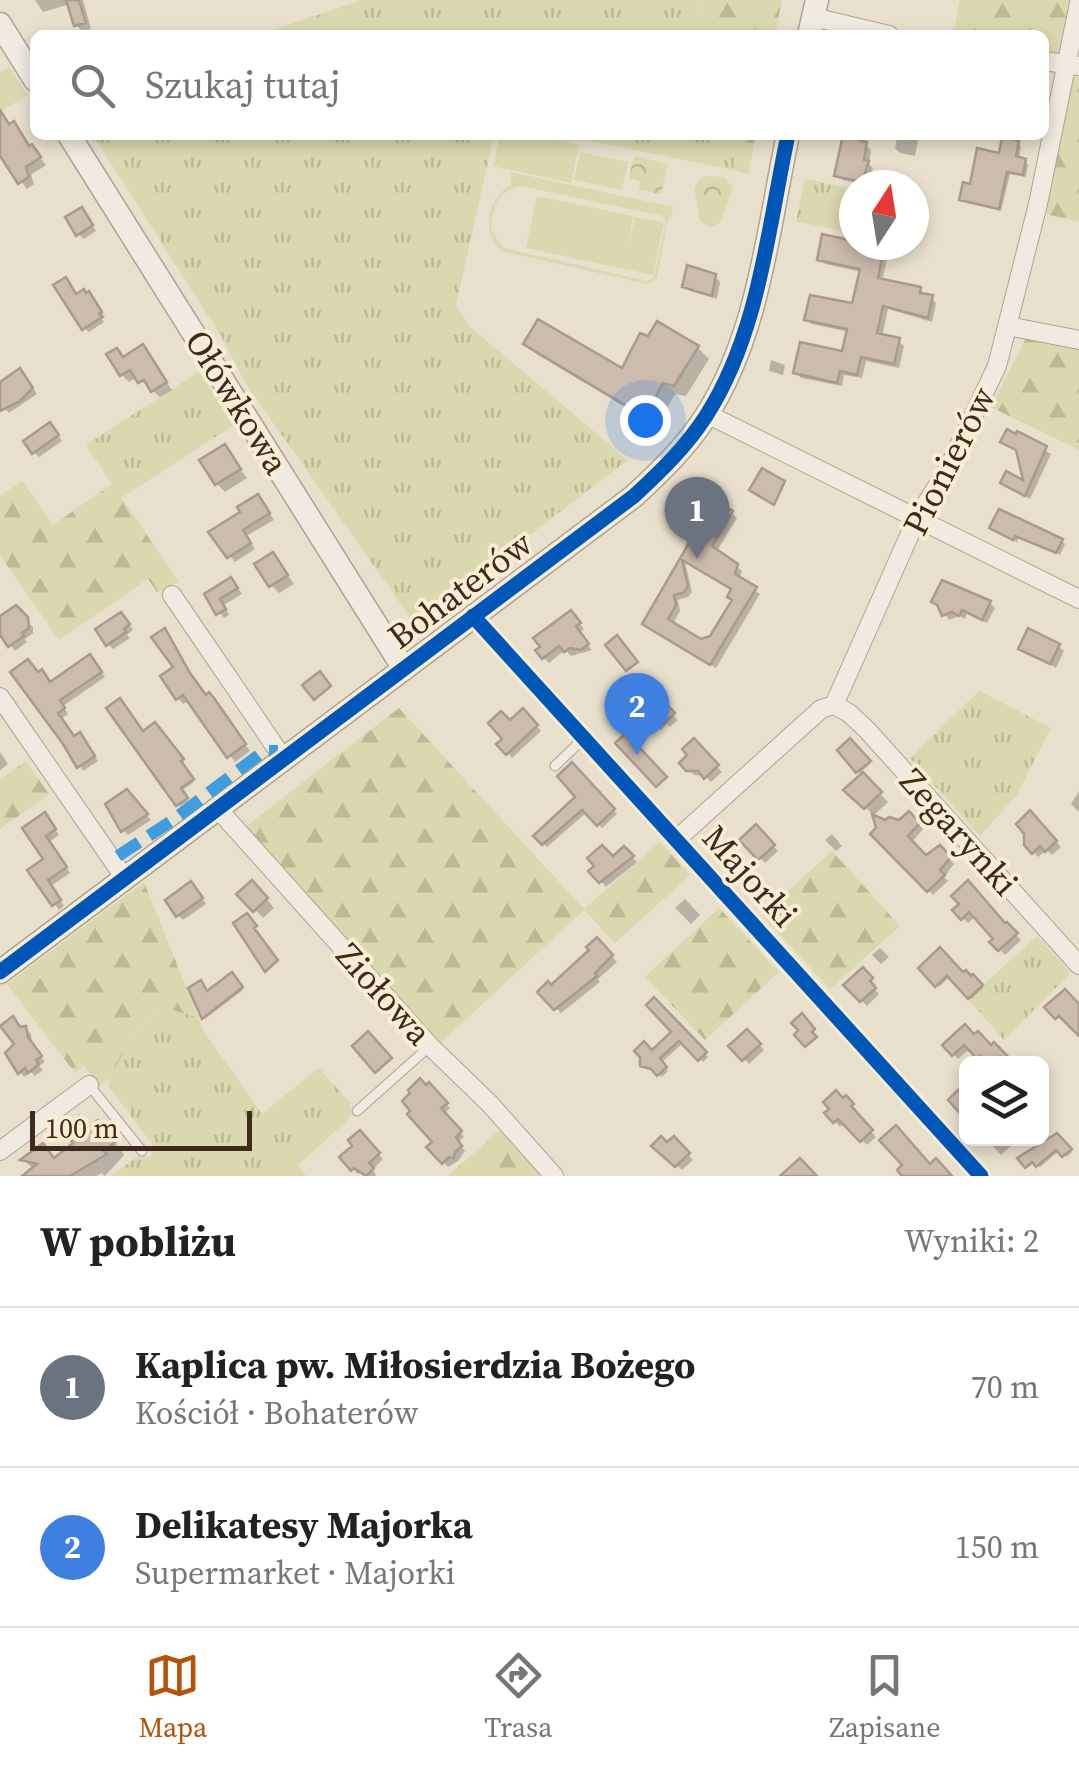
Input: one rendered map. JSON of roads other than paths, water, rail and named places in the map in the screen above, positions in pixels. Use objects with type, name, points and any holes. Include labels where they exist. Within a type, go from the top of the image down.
[{"type":"street","name":"Pionierów","points":[[834,705],[917,518],[948,468],[997,366],[1072,64],[1079,3]]},
{"type":"street","points":[[813,17],[868,30]]},
{"type":"street","points":[[0,24],[30,72]]},
{"type":"street","name":"Ołówkowa","points":[[72,140],[404,669]]},
{"type":"street","name":"Bohaterów","points":[[0,972],[634,496],[676,456],[707,414],[730,371],[750,314],[787,140]]},
{"type":"street","points":[[1008,326],[1079,340]]},
{"type":"street","points":[[707,414],[1079,599]]},
{"type":"street","points":[[172,595],[283,758]]},
{"type":"street","name":"Majorki","points":[[473,616],[982,1176]]},
{"type":"street","points":[[0,698],[124,877]]},
{"type":"street","points":[[677,840],[821,709],[834,705]]},
{"type":"street","name":"Zegarynki","points":[[834,705],[867,730],[1079,964]]},
{"type":"street","name":"Ziołowa","points":[[218,809],[430,1046],[490,1104],[554,1176]]},
{"type":"street","points":[[0,1152],[90,1084]]},
{"type":"lane","points":[[555,766],[584,738]]},
{"type":"lane","points":[[357,1111],[430,1046]]},
{"type":"lane","points":[[90,1084],[142,1151]]},
{"type":"place","name":"Kaplica pw. Miłosierdzia Bożego","points":[[697,559]]},
{"type":"place","name":"Delikatesy Majorka","points":[[637,755]]}]
